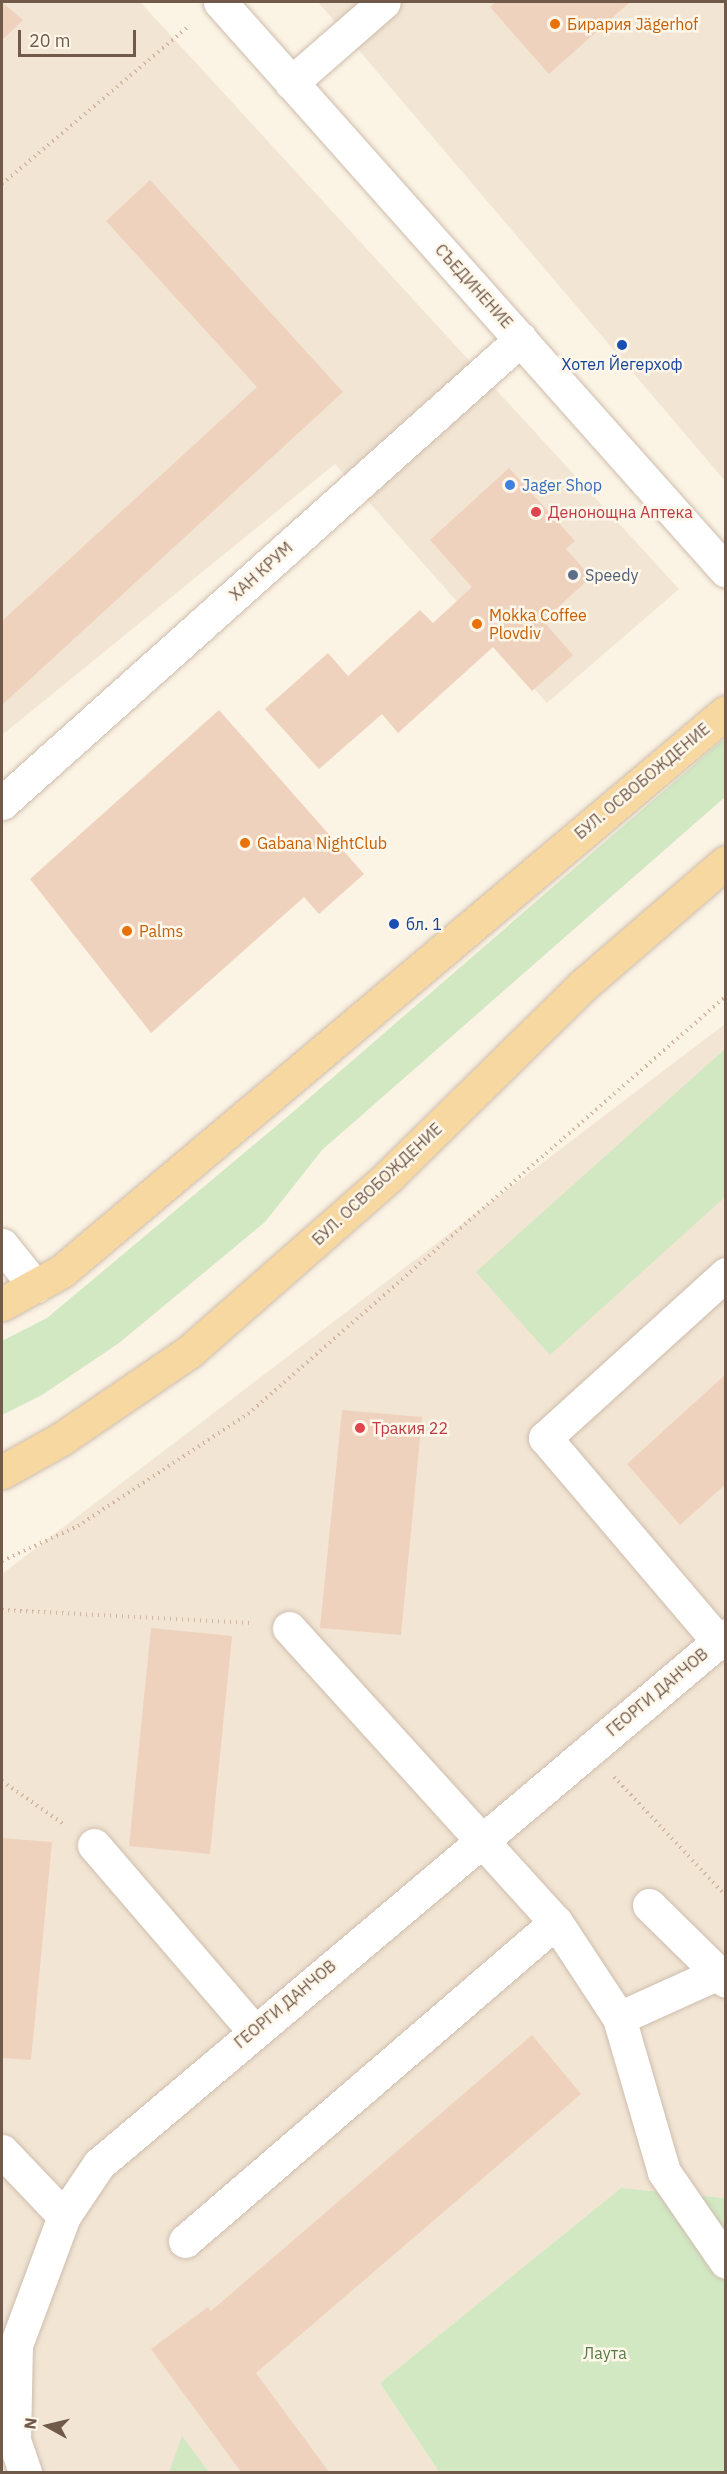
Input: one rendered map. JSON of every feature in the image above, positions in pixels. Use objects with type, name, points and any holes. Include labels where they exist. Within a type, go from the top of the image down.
[{"type":"main road","name":"БУЛ. ОСВОБОЖДЕНИЕ","points":[[2,1304],[62,1271],[726,712]]},
{"type":"main road","name":"БУЛ. ОСВОБОЖДЕНИЕ","points":[[2,1472],[61,1439],[189,1351],[390,1175],[581,987],[726,862]]},
{"type":"street","points":[[291,83],[384,2]]},
{"type":"street","name":"СЪЕДИНЕНИЕ","points":[[210,9],[291,83],[726,571]]},
{"type":"street","name":"ХАН КРУМ","points":[[2,803],[521,339]]},
{"type":"street","points":[[2,1245],[35,1286]]},
{"type":"street","points":[[722,1638],[545,1438],[726,1274]]},
{"type":"street","points":[[289,1628],[484,1839],[556,1922],[619,2018],[664,2172],[726,2262]]},
{"type":"street","name":"ГЕОРГИ ДАНЧОВ","points":[[25,2472],[14,2440],[16,2344],[64,2217],[99,2164],[253,2030],[722,1638]]},
{"type":"street","points":[[94,1845],[253,2030]]},
{"type":"street","points":[[619,2018],[722,1977],[649,1905]]},
{"type":"street","points":[[184,2241],[556,1922]]},
{"type":"street","points":[[2,2151],[64,2217]]},
{"type":"path","points":[[2,183],[210,9]]},
{"type":"path","points":[[2,1561],[78,1526],[248,1413],[726,996]]},
{"type":"path","points":[[2,1610],[286,1624],[289,1628]]},
{"type":"path","points":[[589,1750],[726,1896]]},
{"type":"path","points":[[2,1781],[94,1845]]},
{"type":"shaded area","points":[[2,2],[140,2],[679,589],[547,703],[335,464],[2,735]]},
{"type":"shaded area","points":[[318,2],[725,2],[725,481]]},
{"type":"shaded area","points":[[725,1024],[725,2198],[621,2188],[380,2383],[439,2472],[209,2472],[182,2437],[169,2472],[9,2472],[2,2469],[2,1574]]},
{"type":"green space","points":[[725,738],[725,797],[322,1150],[265,1222],[119,1343],[42,1395],[2,1415],[2,1341],[47,1318],[293,1112]]},
{"type":"green space","points":[[725,1049],[725,1197],[550,1355],[476,1272]]},
{"type":"green space","name":"Лаута","points":[[621,2188],[725,2198],[725,2472],[439,2472],[380,2383]]},
{"type":"green space","points":[[182,2436],[209,2472],[169,2472]]},
{"type":"building","points":[[2,2],[23,20],[2,40]]},
{"type":"building","name":"Бирария Jägerhof","points":[[496,2],[630,2],[549,74],[490,7]]},
{"type":"building","points":[[150,180],[343,392],[2,705],[2,621],[257,387],[106,221]]},
{"type":"building","points":[[509,468],[575,541],[566,549],[591,577],[543,621],[573,655],[532,691],[493,647],[398,733],[382,714],[319,769],[265,709],[328,653],[348,676],[420,610],[433,623],[472,587],[430,540]]},
{"type":"building","points":[[219,710],[364,874],[319,914],[304,897],[151,1033],[30,879]]},
{"type":"building","points":[[726,1374],[726,1484],[680,1525],[627,1464]]},
{"type":"building","points":[[342,1410],[422,1417],[401,1635],[320,1628]]},
{"type":"building","points":[[151,1628],[232,1636],[210,1854],[129,1846]]},
{"type":"building","points":[[2,1838],[52,1842],[31,2060],[2,2058]]},
{"type":"building","points":[[532,2035],[581,2094],[256,2373],[329,2472],[241,2472],[151,2349],[208,2307],[211,2311]]},
{"type":"place","name":"Бирария Jägerhof","points":[[555,24]]},
{"type":"place","name":"Хотел Йегерхоф","points":[[622,345]]},
{"type":"place","name":"Jager Shop","points":[[510,485]]},
{"type":"place","name":"Денонощна Аптека","points":[[536,512]]},
{"type":"place","name":"Speedy","points":[[573,575]]},
{"type":"place","name":"Mokka Coffee Plovdiv","points":[[477,624]]},
{"type":"place","name":"Gabana NightClub","points":[[245,843]]},
{"type":"place","name":"бл. 1","points":[[394,924]]},
{"type":"place","name":"Palms","points":[[127,931]]},
{"type":"place","name":"Тракия 22","points":[[360,1428]]}]
